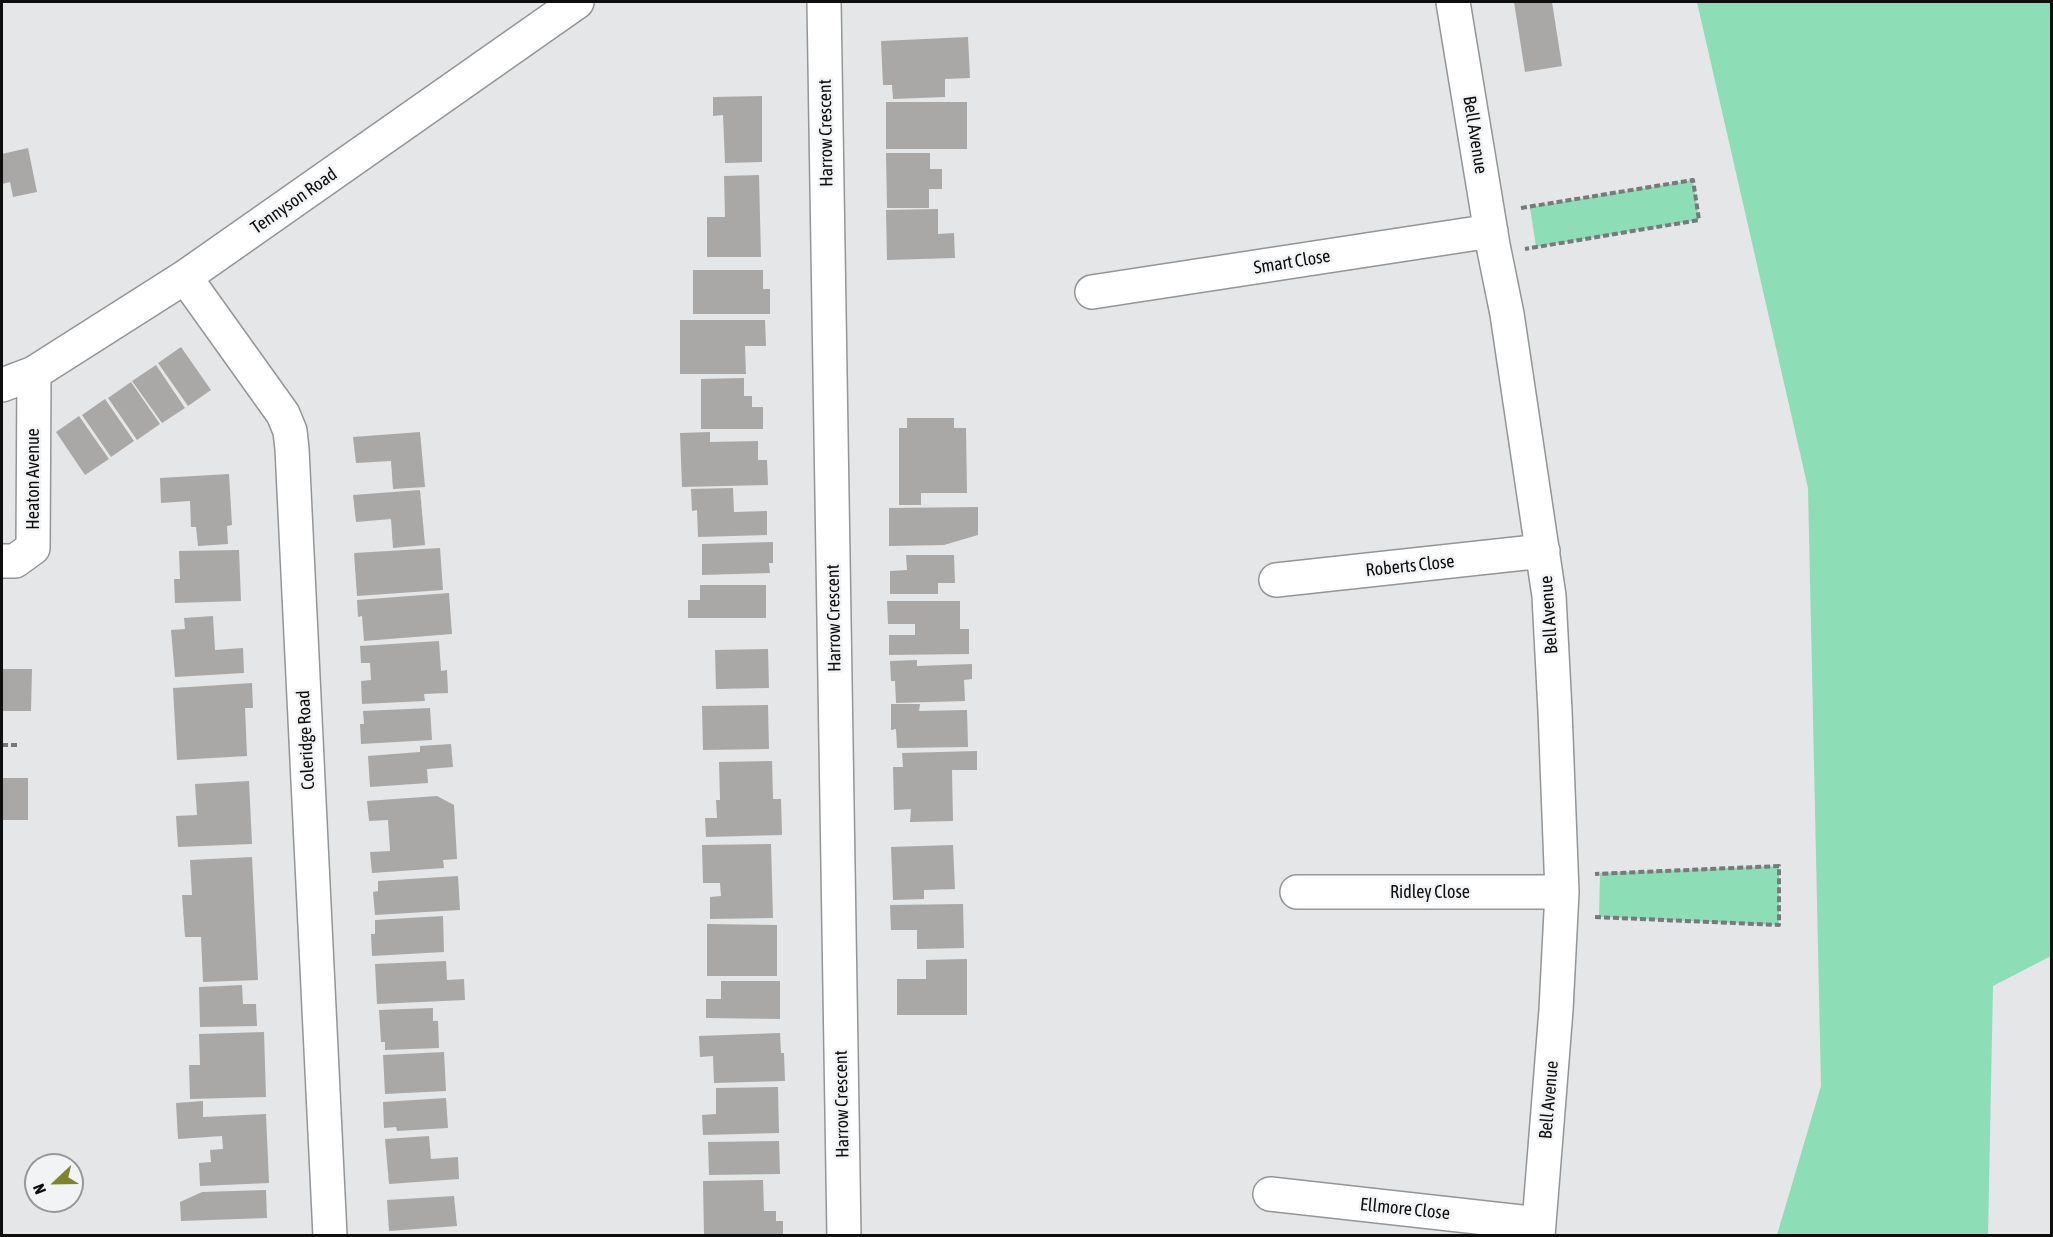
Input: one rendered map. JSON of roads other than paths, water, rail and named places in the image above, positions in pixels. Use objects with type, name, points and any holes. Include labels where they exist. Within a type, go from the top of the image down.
[{"type":"street","name":"Tennyson Road","points":[[2,386],[34,373],[185,277],[577,2]]},
{"type":"street","name":"Harrow Crescent","points":[[824,2],[844,1236]]},
{"type":"street","name":"Bell Avenue","points":[[1453,2],[1491,233],[1507,314],[1549,596],[1555,700],[1561,894],[1556,1010],[1538,1230]]},
{"type":"street","name":"Smart Close","points":[[1092,292],[1491,233]]},
{"type":"street","name":"Coleridge Road","points":[[185,277],[283,414],[290,431],[330,1236]]},
{"type":"street","name":"Heaton Avenue","points":[[2,561],[15,561],[33,548],[34,373]]},
{"type":"street","name":"Roberts Close","points":[[1276,580],[1544,551]]},
{"type":"street","name":"Ridley Close","points":[[1297,892],[1561,894]]},
{"type":"street","name":"Ellmore Close","points":[[1270,1194],[1538,1230]]}]
